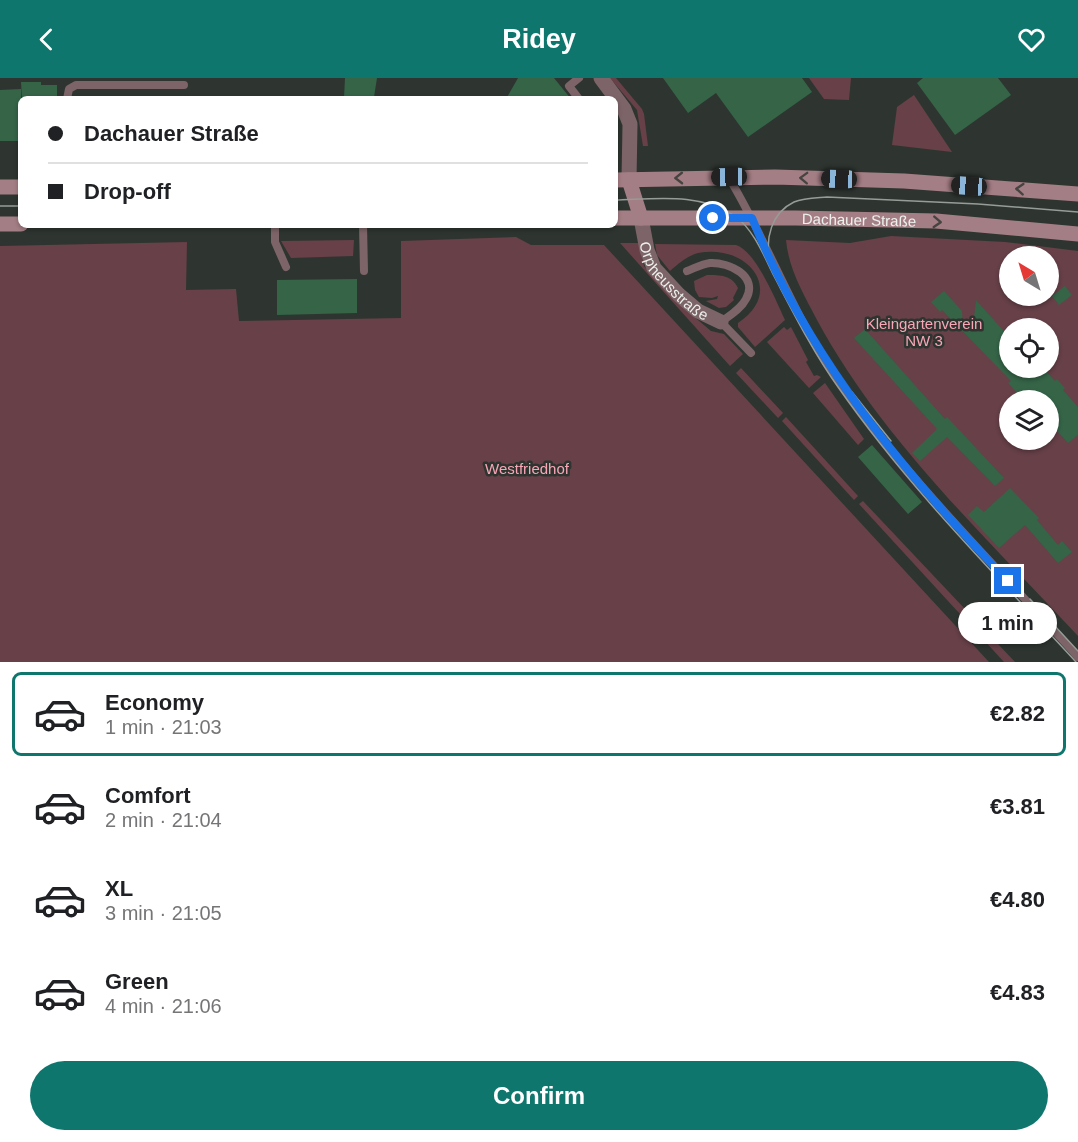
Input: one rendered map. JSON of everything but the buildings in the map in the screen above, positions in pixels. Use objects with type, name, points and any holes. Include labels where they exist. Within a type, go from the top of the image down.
[{"type":"main road","points":[[641,218],[622,180],[775,177],[904,181],[1078,194]]},
{"type":"main road","points":[[0,187],[18,187]]},
{"type":"main road","name":"Dachauer Straße","points":[[618,218],[936,221],[1078,234]]},
{"type":"main road","points":[[0,224],[18,224]]},
{"type":"street","points":[[601,78],[614,96]]},
{"type":"street","points":[[618,101],[630,124],[622,180]]},
{"type":"street","name":"Orpheusstraße","points":[[641,218],[647,250],[654,268],[678,295],[698,311],[721,322]]},
{"type":"lane","points":[[577,96],[569,86],[579,78]]},
{"type":"lane","points":[[67,96],[69,89],[76,85],[184,85]]},
{"type":"lane","points":[[729,177],[811,335],[846,392],[928,495],[1078,657]]},
{"type":"lane","points":[[275,228],[275,242],[286,267]]},
{"type":"lane","points":[[363,228],[364,271]]},
{"type":"lane","points":[[687,271],[701,265],[719,264],[739,270],[746,279],[749,287],[747,298],[721,322]]},
{"type":"lane","name":"Orpheusstraße","points":[[721,322],[751,353]]},
{"type":"green space","points":[[610,78],[616,78],[642,109],[648,146],[643,146],[637,110]]},
{"type":"green space","points":[[809,78],[851,78],[849,100],[824,99]]},
{"type":"green space","points":[[914,95],[952,152],[892,145],[897,107]]},
{"type":"green space","name":"Kleingartenverein NW 3","points":[[891,236],[1037,246],[999,246],[999,306],[1059,306],[1059,249],[1078,251],[1078,636],[937,486],[872,406],[843,364],[817,320],[793,271],[786,240],[850,243]]},
{"type":"green space","name":"Westfriedhof","points":[[516,237],[531,245],[604,245],[989,662],[0,662],[0,246],[187,242],[186,290],[236,289],[239,321],[401,318],[401,241]]},
{"type":"green space","points":[[354,240],[353,256],[291,258],[281,241]]},
{"type":"green space","points":[[620,243],[639,243],[644,266],[686,310],[711,331],[724,334],[743,354],[730,366]]},
{"type":"green space","points":[[655,244],[736,245],[743,249],[758,266],[785,320],[755,347],[738,327],[738,323],[752,310],[759,297],[760,284],[754,272],[745,262],[731,255],[716,252],[698,253],[683,260],[670,271],[657,255]]},
{"type":"green space","points":[[707,275],[725,277],[732,280],[738,288],[734,300],[726,307],[719,308],[706,301],[717,299],[718,296],[699,297],[694,281]]},
{"type":"green space","points":[[784,327],[787,330],[791,327],[814,376],[821,377],[809,388],[767,342]]},
{"type":"green space","points":[[741,368],[783,413],[778,418],[736,373]]},
{"type":"green space","points":[[825,383],[864,439],[858,445],[813,393]]},
{"type":"green space","points":[[786,417],[858,496],[854,500],[782,421]]},
{"type":"green space","points":[[863,501],[1015,662],[1004,662],[859,504]]},
{"type":"tram line","points":[[770,261],[768,244],[775,220],[786,207],[806,199],[827,197],[978,204],[1078,212]]},
{"type":"tram line","points":[[618,200],[661,198],[707,203],[722,208],[748,228],[820,360],[865,424],[952,528],[1076,662]]},
{"type":"tram line","points":[[0,206],[18,206]]},
{"type":"tram line","points":[[852,392],[891,441]]},
{"type":"tram line","points":[[1030,599],[1078,651]]},
{"type":"route","points":[[713,218],[752,218],[768,254],[811,335],[846,392],[912,476],[1008,581]]}]
